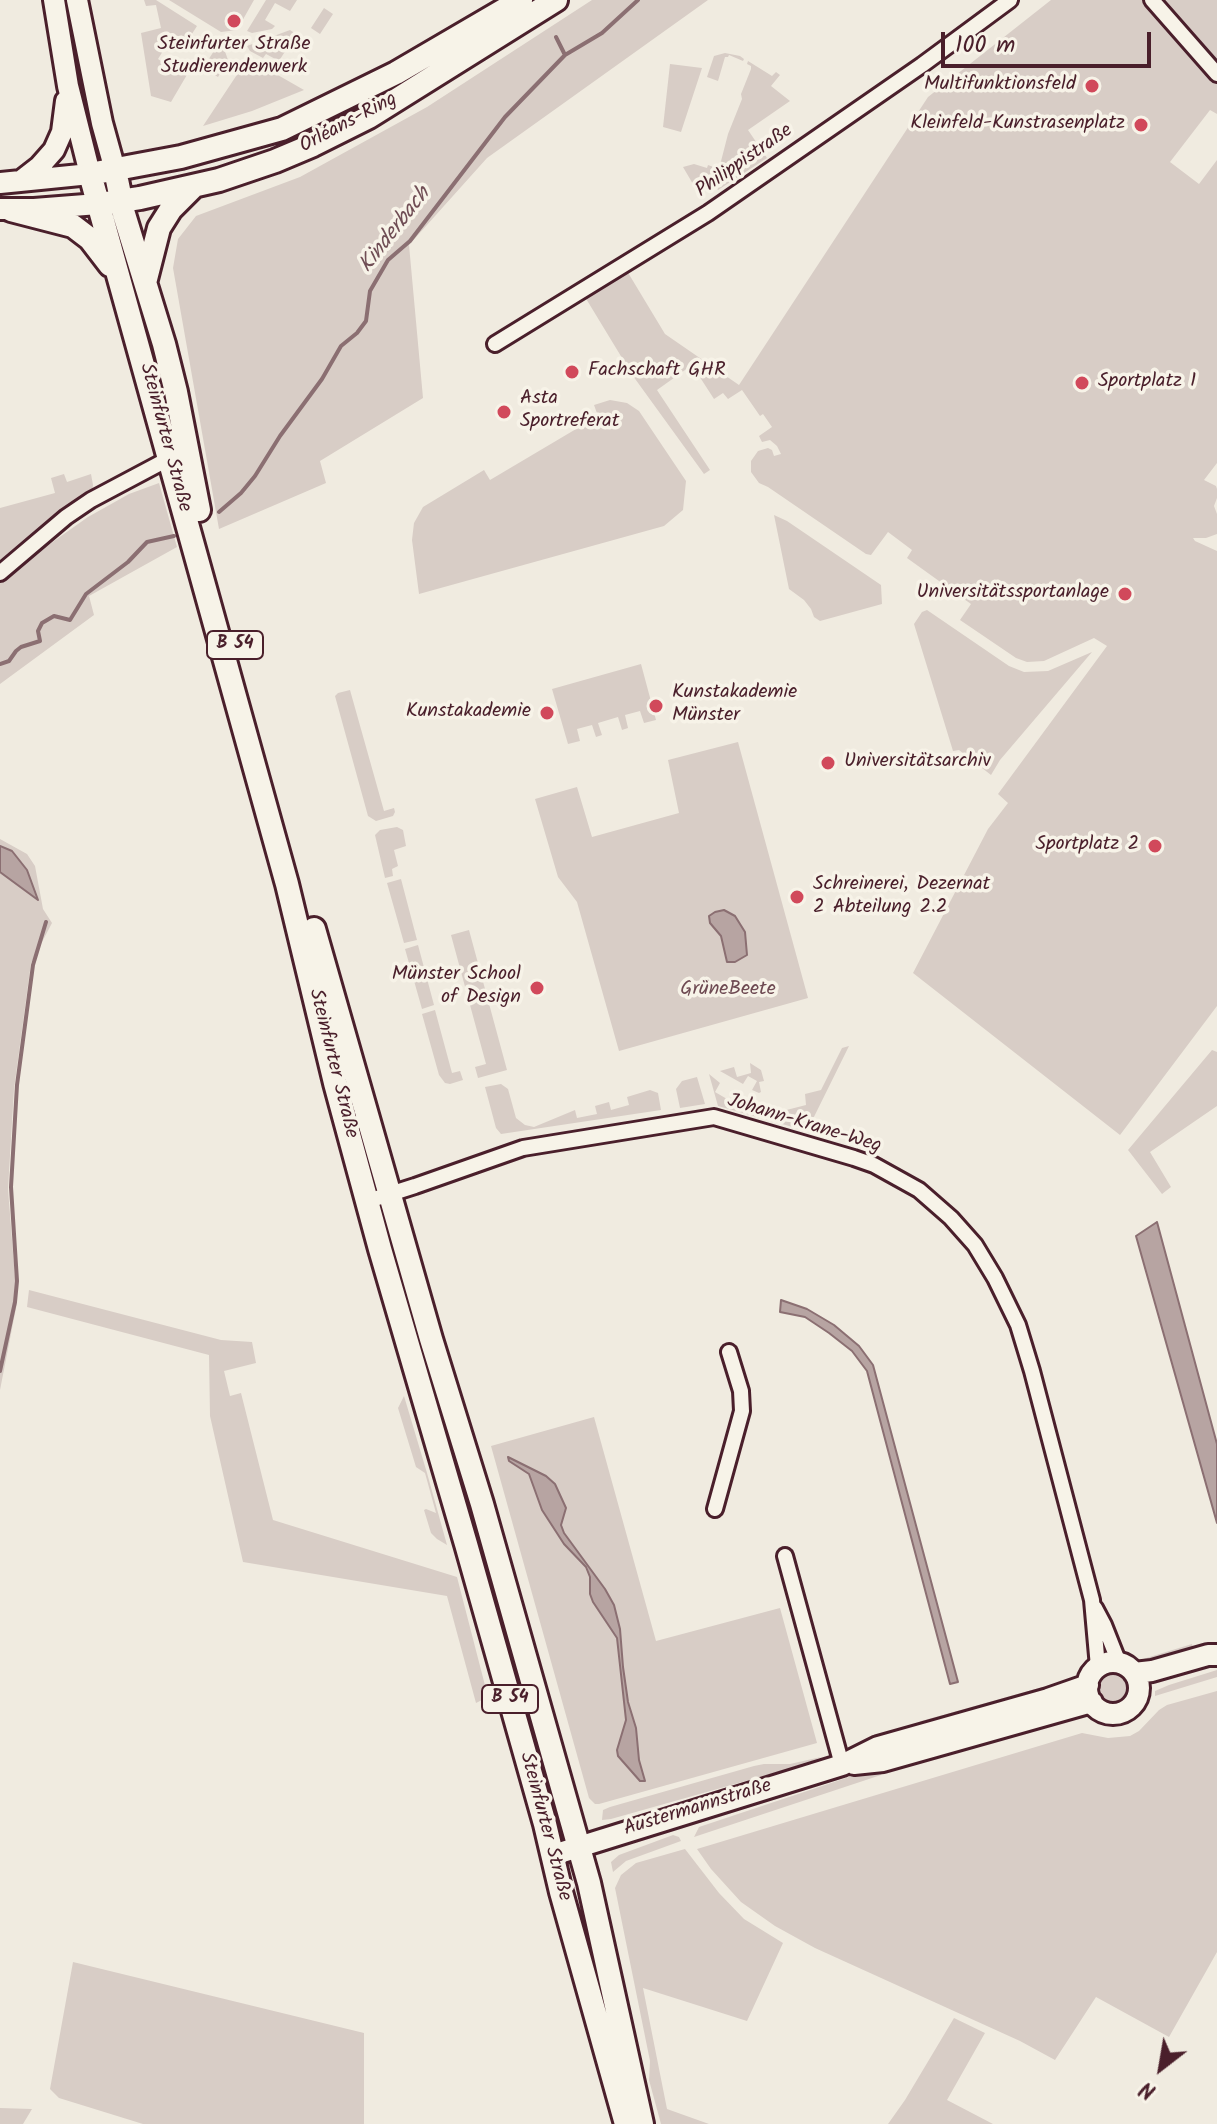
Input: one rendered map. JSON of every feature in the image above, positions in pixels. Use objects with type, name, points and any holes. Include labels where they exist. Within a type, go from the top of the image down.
[{"type":"main road","name":"Steinfurter Straße","points":[[54,0],[68,86],[98,204],[287,884],[335,1083],[626,2124]]},
{"type":"main road","name":"Steinfurter Straße","points":[[77,0],[121,201],[176,392],[206,539],[297,870],[589,1883],[642,2124]]},
{"type":"main road","name":"Orléans-Ring","points":[[90,174],[210,150],[290,126],[396,73],[521,0]]},
{"type":"main road","name":"Orléans-Ring","points":[[98,204],[192,187],[275,161],[369,117],[556,0]]},
{"type":"main road","points":[[10,182],[46,160],[57,144],[68,86]]},
{"type":"main road","points":[[10,182],[90,174]]},
{"type":"main road","points":[[145,281],[159,228],[171,209],[192,187]]},
{"type":"main road","points":[[5,209],[98,204]]},
{"type":"main road","points":[[5,209],[73,226],[102,253],[119,280]]},
{"type":"main road","name":"Austermannstraße","points":[[553,1855],[842,1765],[878,1747],[1048,1699],[1106,1678],[1152,1671],[1217,1655]]},
{"type":"main road","name":"Austermannstraße","points":[[1106,1678],[1104,1712],[1119,1713],[1133,1705],[1138,1694],[1150,1687],[1217,1663]]},
{"type":"main road","points":[[1106,1678],[1138,1681],[1138,1694]]},
{"type":"street","name":"Philippistraße","points":[[495,344],[708,213],[1010,0]]},
{"type":"street","points":[[1152,0],[1217,74]]},
{"type":"street","points":[[0,573],[91,500],[170,458]]},
{"type":"street","name":"Johann-Krane-Weg","points":[[368,1201],[523,1148],[714,1117],[854,1158],[919,1190],[975,1245],[1014,1314],[1032,1371],[1093,1605],[1104,1625],[1106,1678]]},
{"type":"street","points":[[715,1509],[743,1400],[729,1352]]},
{"type":"street","points":[[785,1556],[842,1765]]},
{"type":"green space","points":[[144,0],[156,0],[197,26],[181,51],[168,43],[158,59],[176,71],[188,73],[171,102],[151,96],[141,33],[161,28],[156,5],[146,6]]},
{"type":"green space","points":[[169,0],[254,0],[237,30],[221,32]]},
{"type":"green space","points":[[266,0],[297,0],[290,11],[275,3],[265,20],[275,26],[272,29],[247,31]]},
{"type":"green space","points":[[534,0],[542,0],[388,97],[309,135],[371,94]]},
{"type":"green space","points":[[592,0],[708,0],[487,158],[409,245],[423,398],[320,461],[326,483],[219,529],[173,268],[178,239],[196,216],[300,177],[427,107]]},
{"type":"green space","name":"Universitätssportanlage","points":[[1051,0],[1217,0],[1217,114],[1210,110],[1170,162],[1199,184],[1217,160],[1217,463],[1204,480],[1217,489],[1214,506],[1217,534],[1193,538],[1217,551],[1217,1006],[1120,1135],[913,973],[988,829],[1008,803],[998,794],[1107,646],[1094,638],[1044,661],[1027,662],[1016,658],[960,620],[971,604],[907,558],[912,550],[888,532],[871,555],[866,554],[759,483],[751,472],[751,461],[758,451],[768,448],[774,456],[781,454],[770,440],[762,442],[759,436],[772,427],[742,390],[728,399],[723,393],[714,399],[692,365],[657,390],[710,470],[704,474],[633,376],[585,297],[627,271],[665,334],[739,385],[928,97]]},
{"type":"green space","points":[[324,8],[333,14],[320,34],[311,28]]},
{"type":"green space","points":[[290,30],[296,34],[279,61],[266,54],[263,58],[247,46]]},
{"type":"green space","points":[[221,40],[228,60],[218,77],[203,68]]},
{"type":"green space","points":[[725,53],[744,59],[729,55],[725,57],[718,81],[707,77],[714,56]]},
{"type":"green space","points":[[248,58],[304,90],[203,126]]},
{"type":"green space","points":[[748,61],[772,76],[776,72],[780,75],[771,86],[790,101],[748,130],[767,158],[718,190],[708,176],[699,183],[705,193],[700,196],[683,167],[694,164],[719,169],[751,69]]},
{"type":"green space","points":[[670,64],[702,68],[681,132],[663,127]]},
{"type":"green space","points":[[610,400],[627,403],[639,411],[686,481],[683,510],[664,526],[419,594],[412,540],[414,523],[423,507],[484,470],[490,480],[598,416],[594,405]]},
{"type":"green space","points":[[64,474],[67,482],[91,474],[91,500],[0,573],[0,508],[55,493],[51,478]]},
{"type":"green space","points":[[159,483],[177,547],[89,596],[94,615],[0,684],[0,581],[88,517],[129,494]]},
{"type":"green space","points":[[774,515],[881,585],[882,604],[820,621],[814,617],[804,600],[789,589]]},
{"type":"green space","points":[[927,610],[1009,666],[1024,672],[1048,671],[1092,652],[1000,760],[991,775],[959,750],[953,751],[914,624]]},
{"type":"green space","points":[[641,664],[656,720],[644,723],[640,711],[625,715],[628,728],[622,730],[618,717],[598,723],[602,735],[596,737],[592,725],[577,729],[580,741],[568,744],[552,689]]},
{"type":"green space","points":[[350,690],[384,811],[394,808],[395,812],[393,816],[376,821],[368,816],[335,696]]},
{"type":"green space","name":"GrüneBeete","points":[[738,742],[808,998],[619,1051],[577,902],[558,877],[535,799],[577,787],[592,837],[679,813],[668,760]]},
{"type":"green space","points":[[397,827],[403,830],[406,846],[394,850],[398,866],[392,869],[393,876],[385,878],[375,835],[380,830]]},
{"type":"green space","points":[[0,839],[27,854],[35,866],[43,909],[52,923],[31,963],[14,1089],[8,1189],[17,1303],[0,1390],[0,872],[14,881],[12,851],[0,846]]},
{"type":"green space","points":[[401,879],[417,940],[404,943],[387,883]]},
{"type":"green space","points":[[469,930],[507,1070],[478,1078],[475,1067],[486,1064],[451,935]]},
{"type":"green space","points":[[418,945],[434,1005],[422,1009],[405,949]]},
{"type":"green space","points":[[435,1010],[452,1073],[460,1071],[463,1080],[450,1084],[439,1075],[422,1014]]},
{"type":"green space","points":[[849,1046],[807,1131],[718,1106],[709,1074],[720,1083],[715,1092],[751,1113],[756,1104],[760,1106],[763,1116],[806,1105],[805,1094],[821,1090],[842,1048]]},
{"type":"green space","points":[[1212,1050],[1217,1052],[1217,1106],[1150,1152],[1171,1187],[1162,1194],[1128,1150]]},
{"type":"green space","points":[[750,1063],[761,1070],[764,1081],[759,1082],[759,1093],[752,1090],[757,1081],[748,1076],[743,1084],[720,1071],[734,1067],[737,1077],[751,1073]]},
{"type":"green space","points":[[697,1077],[705,1104],[680,1108],[676,1089],[682,1081]]},
{"type":"green space","points":[[501,1084],[508,1089],[516,1118],[534,1127],[575,1110],[577,1118],[597,1114],[595,1106],[609,1102],[611,1110],[629,1105],[627,1097],[650,1090],[658,1093],[661,1110],[501,1134],[496,1128],[485,1087]]},
{"type":"green space","points":[[29,1290],[221,1340],[252,1342],[256,1363],[224,1371],[230,1396],[241,1393],[273,1520],[457,1577],[488,1697],[476,1703],[447,1596],[243,1562],[210,1416],[209,1355],[27,1307]]},
{"type":"green space","points":[[404,1396],[447,1545],[431,1533],[424,1510],[436,1513],[425,1473],[416,1467],[398,1408]]},
{"type":"green space","points":[[594,1417],[656,1641],[780,1608],[817,1743],[599,1804],[589,1798],[491,1446]]},
{"type":"green space","points":[[446,1442],[451,1448],[482,1533],[558,1810],[553,1812],[494,1599]]},
{"type":"green space","points":[[1192,1644],[1194,1650],[1148,1664],[1143,1659]]},
{"type":"green space","points":[[1217,1670],[1217,1677],[1155,1696],[1155,1691],[1169,1685]]},
{"type":"green space","points":[[1113,1671],[1125,1676],[1130,1688],[1125,1700],[1113,1705],[1101,1700],[1096,1688],[1101,1676]]},
{"type":"green space","points":[[1071,1679],[1070,1685],[904,1732],[921,1721]]},
{"type":"green space","points":[[1217,1691],[1217,1952],[1169,2037],[1096,1997],[1055,2060],[1020,2041],[815,1948],[775,1926],[741,1902],[697,1849],[1082,1733],[1108,1738],[1130,1736],[1167,1705]]},
{"type":"green space","points":[[821,1757],[806,1764],[602,1820],[603,1810],[610,1807],[754,1766],[790,1764]]},
{"type":"green space","points":[[882,1766],[881,1775],[694,1837],[699,1827]]},
{"type":"green space","points":[[673,1835],[681,1841],[626,1861],[613,1872],[611,1862],[619,1855]]},
{"type":"green space","points":[[685,1849],[744,1919],[783,1943],[747,2021],[643,1988],[667,2109],[709,2124],[661,2124],[649,2080],[650,2061],[615,1888],[621,1875],[636,1863]]},
{"type":"green space","points":[[73,1962],[364,2033],[364,2124],[143,2124],[59,2098],[50,2089]]},
{"type":"green space","points":[[954,2018],[985,2033],[947,2100],[993,2124],[888,2124],[905,2100]]},
{"type":"green space","points":[[0,2108],[32,2109],[23,2124],[0,2124]]},
{"type":"shaded area","points":[[0,846],[12,851],[27,870],[38,900],[0,872]]},
{"type":"shaded area","points":[[724,910],[735,916],[745,932],[747,955],[735,962],[727,962],[721,936],[710,923],[709,916]]},
{"type":"shaded area","points":[[1157,1222],[1217,1444],[1217,1523],[1136,1236]]},
{"type":"shaded area","points":[[781,1300],[807,1309],[834,1325],[859,1346],[873,1365],[958,1682],[950,1684],[867,1371],[852,1351],[829,1333],[805,1317],[780,1312]]},
{"type":"shaded area","points":[[508,1457],[546,1476],[555,1484],[566,1508],[561,1525],[564,1533],[614,1605],[620,1629],[628,1702],[645,1781],[640,1781],[618,1756],[626,1720],[617,1638],[593,1602],[586,1567],[564,1544],[542,1510],[529,1474],[509,1461]]},
{"type":"waterway","name":"Kinderbach","points":[[219,512],[255,476],[341,346],[366,321],[370,291],[388,260],[410,241],[505,117],[565,55],[602,33],[638,0]]},
{"type":"waterway","points":[[556,37],[565,55]]},
{"type":"waterway","name":"Kinderbach","points":[[0,664],[9,661],[21,647],[40,641],[38,631],[42,623],[54,616],[70,620],[86,594],[128,562],[147,542],[174,536]]},
{"type":"waterway","points":[[0,1371],[17,1281],[11,1187],[17,1085],[33,965],[46,922]]},
{"type":"place","name":"Steinfurter Straße Studierendenwerk","points":[[234,21]]},
{"type":"place","name":"Multifunktionsfeld","points":[[1092,86]]},
{"type":"place","name":"Kleinfeld-Kunstrasenplatz","points":[[1141,125]]},
{"type":"place","name":"Fachschaft GHR","points":[[572,372]]},
{"type":"place","name":"Sportplatz 1","points":[[1082,383]]},
{"type":"place","name":"Asta Sportreferat","points":[[504,412]]},
{"type":"place","name":"Universitätssportanlage","points":[[1125,594]]},
{"type":"place","name":"Kunstakademie Münster","points":[[656,706]]},
{"type":"place","name":"Kunstakademie","points":[[547,713]]},
{"type":"place","name":"Universitätsarchiv","points":[[828,763]]},
{"type":"place","name":"Sportplatz 2","points":[[1155,846]]},
{"type":"place","name":"Schreinerei, Dezernat 2 Abteilung 2.2","points":[[797,897]]},
{"type":"place","name":"Münster School of Design","points":[[537,988]]}]
